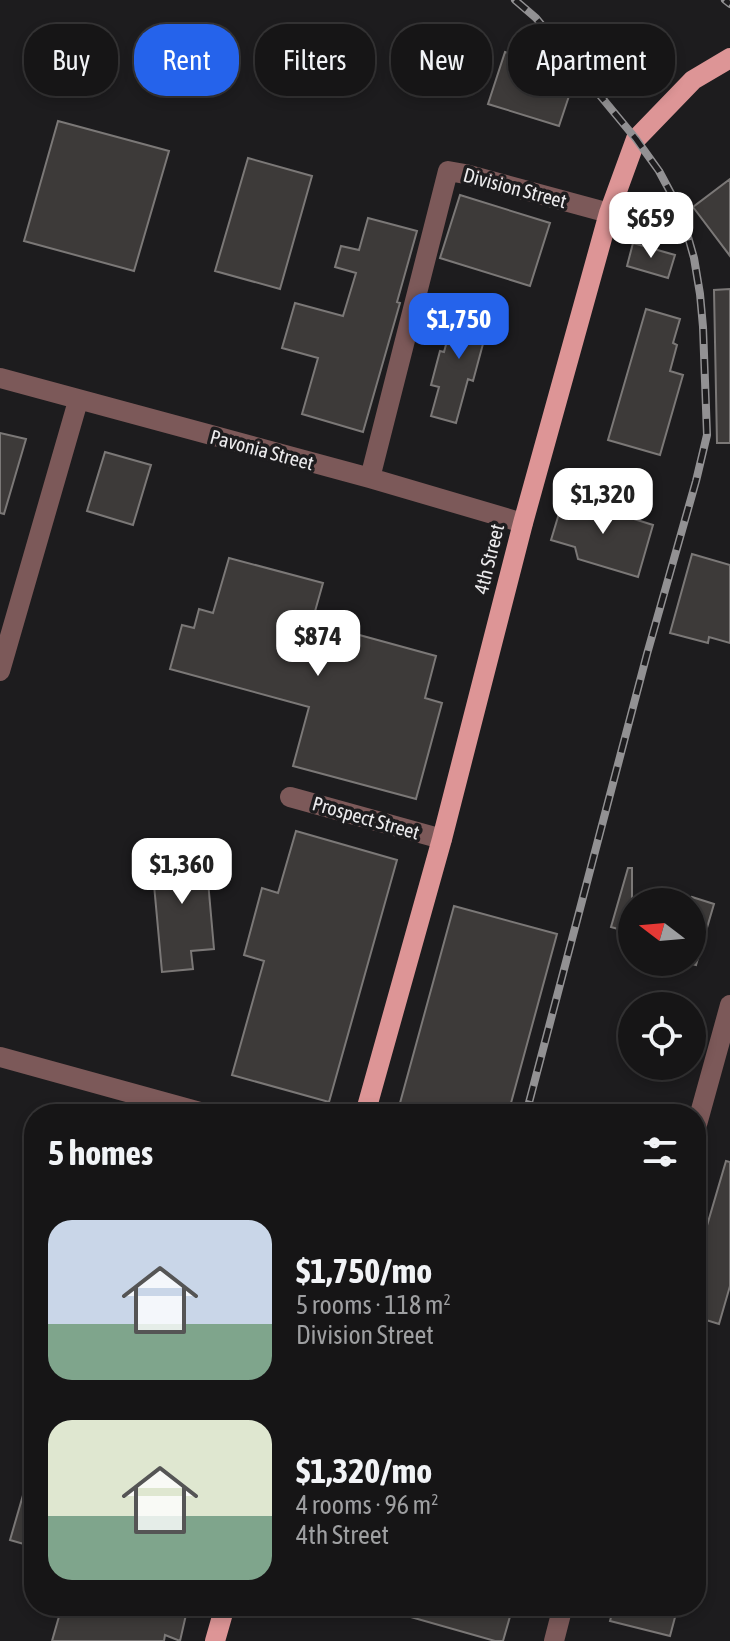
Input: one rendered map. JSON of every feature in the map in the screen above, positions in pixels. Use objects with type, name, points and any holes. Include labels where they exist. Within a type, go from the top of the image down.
[{"type":"main road","name":"4th Street","points":[[368,1104],[609,213],[636,139],[693,80],[730,58]]},
{"type":"main road","points":[[215,1641],[222,1616]]},
{"type":"street","name":"Division Street","points":[[370,478],[448,171],[609,213]]},
{"type":"street","name":"Pavonia Street","points":[[0,378],[370,478],[523,523]]},
{"type":"street","points":[[0,671],[78,401]]},
{"type":"street","name":"Prospect Street","points":[[290,797],[442,839]]},
{"type":"street","points":[[703,1104],[730,1005]]},
{"type":"street","points":[[0,1057],[171,1104]]},
{"type":"street","points":[[554,1641],[560,1616]]},
{"type":"building","points":[[505,52],[508,53],[508,96],[569,96],[559,126],[488,104]]},
{"type":"building","points":[[58,121],[169,151],[134,271],[24,241]]},
{"type":"building","points":[[248,158],[312,176],[280,289],[215,271]]},
{"type":"building","points":[[730,179],[730,256],[693,207]]},
{"type":"building","points":[[460,195],[550,223],[530,286],[440,258]]},
{"type":"building","points":[[368,218],[417,231],[363,432],[302,414],[318,358],[282,348],[295,303],[343,316],[356,273],[335,267],[341,246],[359,250]]},
{"type":"building","points":[[633,243],[675,255],[668,278],[627,266]]},
{"type":"building","points":[[730,289],[730,443],[717,443],[714,290]]},
{"type":"building","points":[[462,299],[486,306],[480,327],[487,329],[473,381],[468,379],[456,423],[431,416],[439,387],[431,385],[440,351],[444,352]]},
{"type":"building","points":[[646,309],[680,319],[670,371],[683,375],[660,455],[608,440]]},
{"type":"building","points":[[0,433],[26,439],[4,514],[0,513]]},
{"type":"building","points":[[105,452],[151,465],[133,525],[87,511]]},
{"type":"building","points":[[564,497],[653,525],[638,577],[578,559],[575,547],[551,540]]},
{"type":"building","points":[[692,554],[730,565],[730,643],[709,637],[708,643],[670,633]]},
{"type":"building","points":[[229,558],[323,583],[312,622],[436,656],[425,698],[442,703],[416,799],[293,766],[309,707],[170,669],[182,625],[194,628],[199,609],[213,613]]},
{"type":"building","points":[[296,831],[397,860],[329,1102],[232,1075],[264,961],[244,955],[262,888],[278,893]]},
{"type":"building","points":[[205,847],[214,949],[191,951],[193,969],[162,972],[151,852]]},
{"type":"building","points":[[628,868],[632,868],[632,888],[622,888]]},
{"type":"building","points":[[706,901],[714,904],[706,931]]},
{"type":"building","points":[[618,903],[618,929],[611,927]]},
{"type":"building","points":[[454,906],[557,934],[511,1104],[400,1104]]},
{"type":"building","points":[[726,1161],[730,1162],[730,1286],[719,1324],[706,1320],[706,1229]]},
{"type":"building","points":[[24,1492],[24,1544],[10,1540]]},
{"type":"building","points":[[59,1616],[186,1616],[180,1641],[165,1635],[164,1641],[52,1641]]},
{"type":"building","points":[[407,1616],[510,1616],[503,1641]]},
{"type":"building","points":[[611,1616],[675,1616],[670,1636],[610,1621]]},
{"type":"railway","points":[[515,0],[536,18],[636,139],[659,171],[681,212],[700,294],[707,435],[529,1104]]},
{"type":"railway","points":[[725,0],[730,4]]}]
